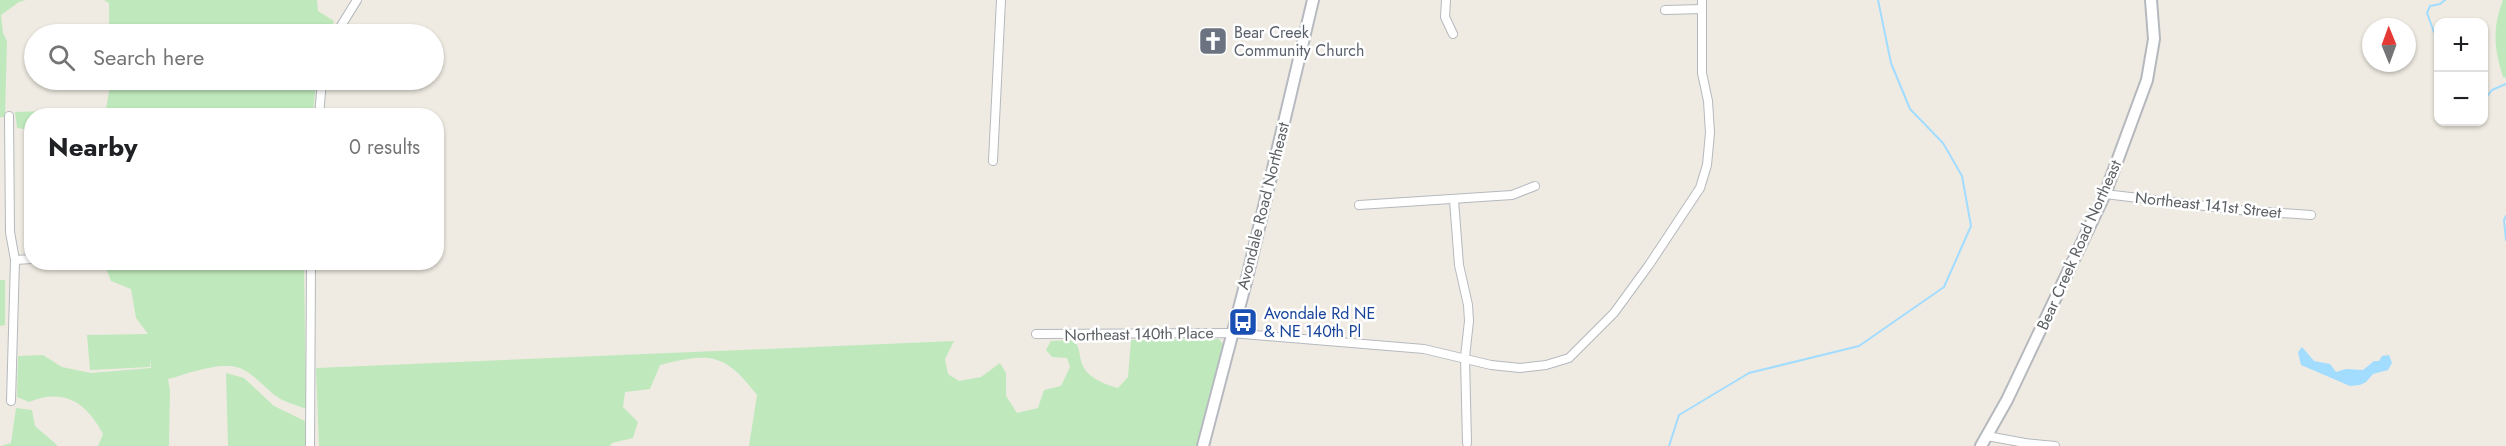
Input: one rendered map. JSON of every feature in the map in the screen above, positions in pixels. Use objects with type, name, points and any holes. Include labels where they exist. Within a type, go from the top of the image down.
[{"type":"street","points":[[342,24],[357,0]]},
{"type":"street","points":[[993,161],[1001,0]]},
{"type":"street","name":"Avondale Road Northeast","points":[[1203,446],[1247,278],[1313,0]]},
{"type":"street","points":[[1446,0],[1445,17],[1453,34]]},
{"type":"street","name":"Bear Creek Road Northeast","points":[[1981,446],[2007,400],[2105,194],[2147,80],[2154,39],[2151,0]]},
{"type":"street","points":[[1665,10],[1702,4]]},
{"type":"street","name":"Northeast 140th Place","points":[[1036,334],[1231,333],[1424,349],[1491,365],[1520,368],[1546,365],[1569,357],[1614,313],[1700,188],[1707,165],[1710,133],[1708,101],[1702,74],[1702,4]]},
{"type":"street","points":[[320,108],[321,90]]},
{"type":"street","points":[[9,116],[10,232],[15,260],[10,401]]},
{"type":"street","points":[[1359,205],[1512,195],[1535,186]]},
{"type":"street","name":"Northeast 141st Street","points":[[2105,194],[2240,210],[2311,215]]},
{"type":"street","points":[[1454,200],[1459,265],[1468,305],[1469,321],[1465,357],[1467,444]]},
{"type":"street","points":[[15,260],[24,259]]},
{"type":"street","points":[[310,270],[310,446]]},
{"type":"street","points":[[1987,436],[2024,445],[2055,446]]},
{"type":"green space","points":[[0,0],[26,0],[19,2],[1,15],[3,33],[7,41],[5,117],[0,117]]},
{"type":"green space","points":[[104,0],[317,0],[318,11],[334,21],[333,24],[109,24],[109,3]]},
{"type":"green space","points":[[2503,0],[2506,0],[2506,78],[2503,77],[2496,48],[2497,20]]},
{"type":"green space","points":[[109,90],[315,90],[314,108],[106,108]]},
{"type":"green space","points":[[15,112],[24,112],[24,129],[17,128]]},
{"type":"green space","points":[[107,270],[304,270],[306,409],[279,398],[243,369],[228,366],[213,367],[168,379],[170,390],[169,446],[98,446],[103,434],[89,414],[73,401],[53,397],[29,402],[17,397],[18,356],[43,355],[62,367],[91,373],[151,368],[150,359],[150,367],[90,370],[87,335],[148,334],[136,318],[131,289],[111,281]]},
{"type":"green space","points":[[0,280],[5,280],[5,325],[0,326]]},
{"type":"green space","points":[[1219,339],[1223,344],[1197,446],[749,446],[757,395],[746,381],[725,364],[715,359],[692,358],[660,365],[650,389],[625,392],[623,407],[638,422],[633,438],[612,443],[610,446],[319,446],[316,368],[954,341],[945,359],[948,374],[959,381],[981,377],[1000,363],[1006,373],[1006,396],[1017,413],[1038,408],[1044,390],[1061,386],[1070,367],[1067,358],[1052,357],[1046,350],[1051,341],[1073,340],[1078,346],[1082,365],[1087,372],[1099,381],[1118,388],[1128,377],[1131,340]]},
{"type":"green space","points":[[226,373],[244,378],[274,406],[305,421],[305,446],[228,446]]},
{"type":"green space","points":[[16,408],[32,410],[35,426],[58,446],[1,446],[11,443]]},
{"type":"water","points":[[2302,347],[2314,361],[2330,364],[2336,372],[2346,369],[2363,370],[2374,361],[2379,361],[2382,356],[2389,355],[2392,363],[2388,370],[2373,374],[2360,385],[2350,386],[2301,365],[2298,352]]},
{"type":"waterway","points":[[1669,446],[1679,415],[1749,373],[1859,346],[1944,287],[1971,226],[1962,176],[1943,143],[1910,109],[1891,63],[1878,0]]},
{"type":"waterway","points":[[2434,32],[2427,13],[2430,6],[2440,4],[2445,0]]},
{"type":"waterway","points":[[2488,95],[2492,90],[2506,84]]},
{"type":"waterway","points":[[2506,216],[2504,220],[2506,240]]},
{"type":"place","name":"Bear Creek Community Church","points":[[1213,41]]},
{"type":"place","name":"Avondale Rd NE & NE 140th Pl","points":[[1243,322]]}]
